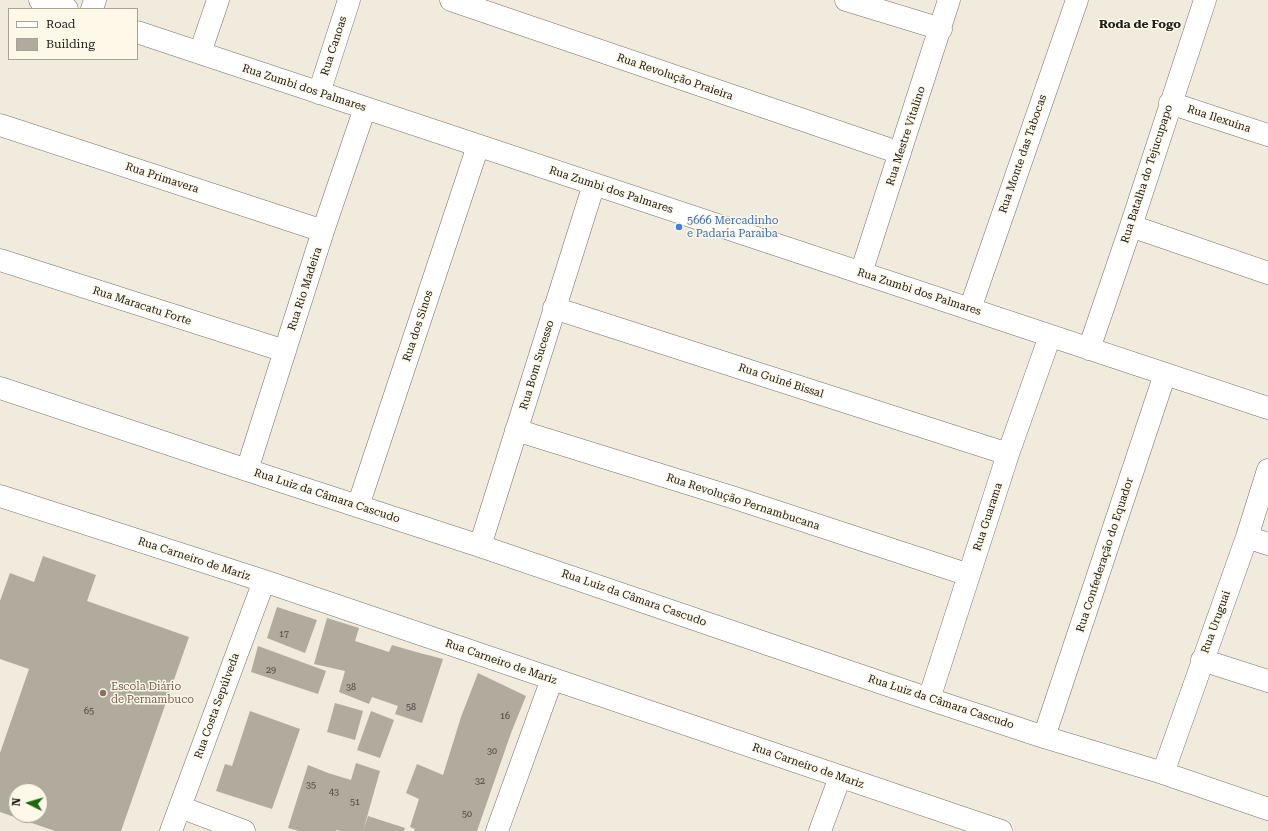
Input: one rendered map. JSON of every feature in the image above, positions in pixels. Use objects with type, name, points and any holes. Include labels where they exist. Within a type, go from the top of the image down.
[{"type":"street","points":[[40,0],[64,8]]},
{"type":"street","points":[[200,53],[218,0]]},
{"type":"street","name":"Rua Canoas","points":[[319,93],[349,0]]},
{"type":"street","name":"Rua Revolução Praieira","points":[[450,0],[900,153]]},
{"type":"street","points":[[846,0],[941,29]]},
{"type":"street","name":"Rua Mestre Vitalino","points":[[861,273],[941,29],[949,0]]},
{"type":"street","name":"Rua Monte das Tabocas","points":[[970,309],[1077,0]]},
{"type":"street","name":"Rua Batalha do Tejucupapo","points":[[1089,348],[1131,226],[1170,103],[1205,0]]},
{"type":"street","name":"Rua Zumbi dos Palmares","points":[[138,32],[1268,408]]},
{"type":"street","name":"Rua Ilexuina","points":[[1170,103],[1268,135]]},
{"type":"street","name":"Rua Rio Madeira","points":[[247,470],[323,231],[365,108]]},
{"type":"street","name":"Rua Primavera","points":[[0,125],[323,231]]},
{"type":"street","name":"Rua dos Sinos","points":[[358,506],[478,146]]},
{"type":"street","name":"Rua Bom Sucesso","points":[[480,546],[594,184]]},
{"type":"street","points":[[1131,226],[1268,273]]},
{"type":"street","name":"Rua Maracatu Forte","points":[[0,260],[285,351]]},
{"type":"street","name":"Rua Guiné Bissal","points":[[554,308],[1008,454]]},
{"type":"street","name":"Rua Guarama","points":[[929,699],[1008,454],[1050,336]]},
{"type":"street","name":"Rua Confederação do Equador","points":[[1044,737],[1165,374]]},
{"type":"street","name":"Rua Luiz da Câmara Cascudo","points":[[0,388],[480,546],[929,699],[1044,737],[1163,773],[1268,809]]},
{"type":"street","name":"Rua Revolução Pernambucana","points":[[516,430],[738,499],[969,575]]},
{"type":"street","name":"Rua Uruguai","points":[[1163,773],[1247,537],[1268,470]]},
{"type":"street","name":"Rua Carneiro de Mariz","points":[[0,496],[264,581],[1001,831]]},
{"type":"street","points":[[1247,537],[1268,544]]},
{"type":"street","name":"Rua Costa Sepúlveda","points":[[171,831],[264,581]]},
{"type":"street","points":[[1202,660],[1268,682]]},
{"type":"street","points":[[497,831],[552,679]]},
{"type":"street","points":[[820,831],[840,777]]},
{"type":"street","points":[[180,807],[244,831]]},
{"type":"building","name":"Escola Diário de Pernambuco","points":[[43,556],[96,575],[87,601],[189,637],[121,831],[55,831],[32,823],[48,823],[48,783],[8,783],[8,815],[0,812],[0,753],[29,669],[0,659],[0,601],[10,573],[34,582]]},
{"type":"building","points":[[277,607],[317,620],[305,653],[267,638]]},
{"type":"building","points":[[327,618],[359,628],[355,641],[389,652],[392,645],[443,659],[422,723],[395,714],[398,706],[372,697],[369,704],[339,692],[345,671],[314,664]]},
{"type":"building","points":[[258,646],[326,671],[318,694],[251,672]]},
{"type":"building","points":[[478,673],[526,696],[511,733],[477,831],[414,831],[415,829],[410,827],[419,799],[406,793],[417,764],[443,775],[461,717]]},
{"type":"building","points":[[335,703],[363,711],[355,740],[327,732]]},
{"type":"building","points":[[250,711],[300,729],[272,809],[216,791],[225,764],[232,766]]},
{"type":"building","points":[[371,711],[394,720],[380,758],[357,750]]},
{"type":"building","points":[[356,763],[380,771],[363,831],[299,831],[288,828],[308,765],[351,780]]},
{"type":"building","points":[[368,816],[405,828],[404,831],[363,831]]},
{"type":"place","name":"5666 Mercadinho e Padaria Paraiba","points":[[679,227]]},
{"type":"place","name":"Escola Diário de Pernambuco","points":[[103,693]]},
{"type":"district","name":"Roda de Fogo","points":[[1140,24]]}]
